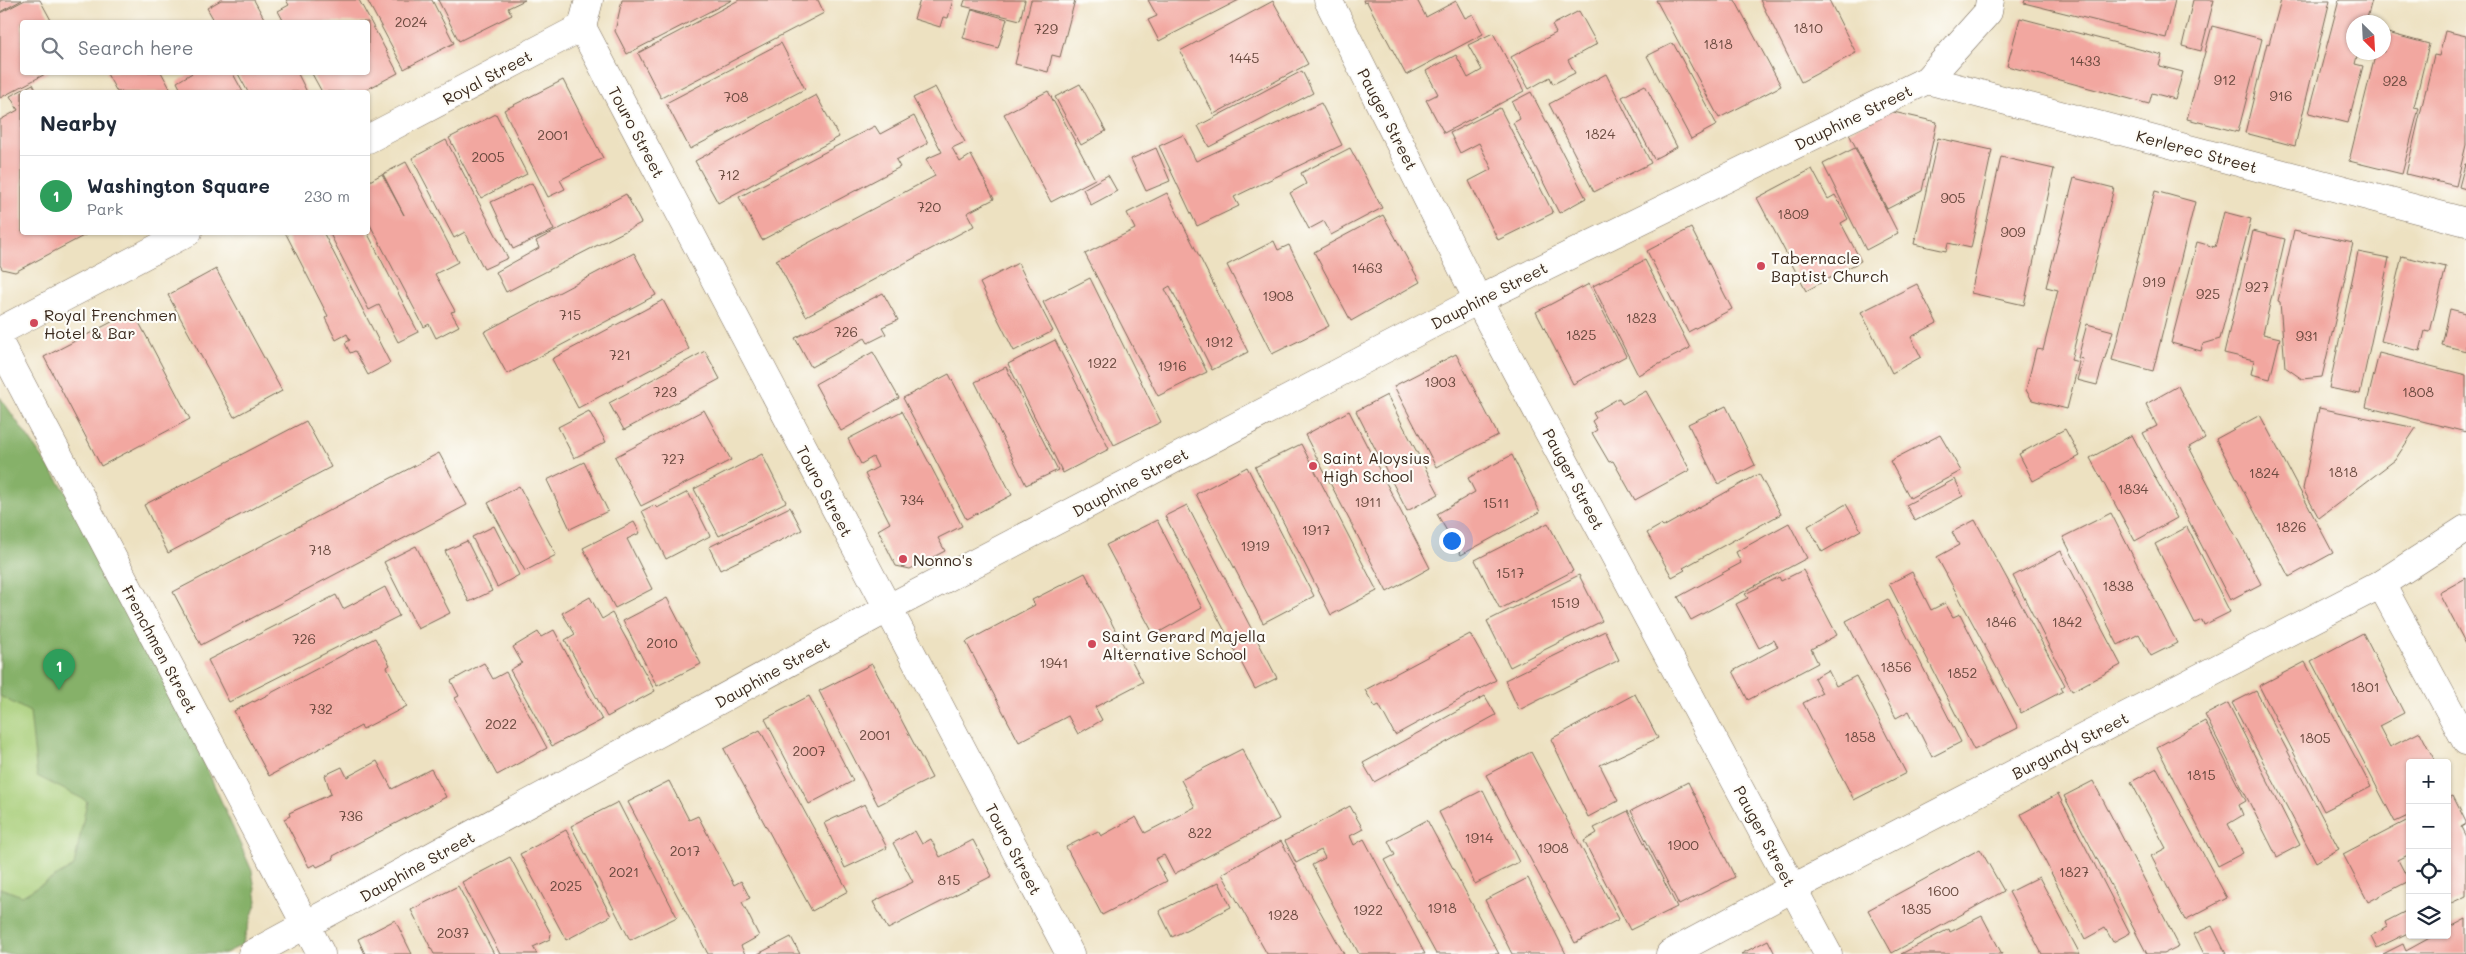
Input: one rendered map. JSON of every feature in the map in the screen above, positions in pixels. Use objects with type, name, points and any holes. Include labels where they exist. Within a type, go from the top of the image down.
[{"type":"street","points":[[582,27],[589,0]]},
{"type":"street","name":"Pauger Street","points":[[1328,0],[1478,300],[1828,954]]},
{"type":"street","name":"Dauphine Street","points":[[252,954],[887,609],[1478,300],[1927,80],[1988,12],[1990,0]]},
{"type":"street","name":"Royal Street","points":[[370,138],[582,27]]},
{"type":"street","name":"Touro Street","points":[[582,27],[1070,954]]},
{"type":"street","name":"Kerlerec Street","points":[[1927,80],[2466,222]]},
{"type":"street","points":[[0,330],[182,235]]},
{"type":"street","name":"Frenchmen Street","points":[[0,344],[321,954]]},
{"type":"street","name":"Burgundy Street","points":[[1670,954],[1793,888],[2381,584],[2466,529]]},
{"type":"street","points":[[2381,584],[2466,741]]},
{"type":"green space","points":[[0,397],[117,565],[252,871],[257,901],[242,945],[224,954],[0,954],[0,888],[22,896],[74,866],[87,801],[37,776],[30,712],[0,696]]},
{"type":"green space","points":[[0,467],[235,914],[0,954]]},
{"type":"building","points":[[0,0],[22,0],[0,12]]},
{"type":"building","points":[[25,0],[40,0],[51,20],[20,20],[20,75],[43,75],[0,98],[0,13]]},
{"type":"building","points":[[221,0],[254,0],[265,20],[214,20],[207,8]]},
{"type":"building","points":[[286,0],[359,0],[370,20],[283,20],[278,11],[289,5]]},
{"type":"building","points":[[367,0],[432,0],[454,43],[404,69]]},
{"type":"building","points":[[438,0],[525,0],[508,8],[512,15],[459,41]]},
{"type":"building","points":[[622,0],[732,0],[627,54],[615,31]]},
{"type":"building","points":[[739,0],[818,0],[824,13],[661,98],[638,53]]},
{"type":"building","points":[[920,0],[953,0],[948,18],[943,17],[940,27],[914,19]]},
{"type":"building","points":[[965,0],[1025,0],[1020,20],[963,6]]},
{"type":"building","points":[[1031,0],[1075,0],[1060,57],[1052,55],[1048,72],[1015,64]]},
{"type":"building","points":[[1148,0],[1239,0],[1159,41],[1148,20],[1157,16]]},
{"type":"building","points":[[1363,0],[1417,0],[1426,17],[1456,1],[1465,18],[1473,14],[1483,34],[1406,75],[1367,2],[1364,3]]},
{"type":"building","points":[[1656,0],[1735,0],[1781,86],[1719,118]]},
{"type":"building","points":[[1760,0],[1829,0],[1856,53],[1801,82]]},
{"type":"building","points":[[2025,0],[2175,0],[2166,38],[2024,3]]},
{"type":"building","points":[[2193,0],[2214,0],[2201,51],[2182,46]]},
{"type":"building","points":[[2281,0],[2330,0],[2295,146],[2245,133],[2267,43],[2269,44]]},
{"type":"building","points":[[2339,0],[2372,0],[2368,15],[2346,15],[2346,60],[2356,60],[2355,64],[2363,66],[2348,123],[2309,113]]},
{"type":"building","points":[[1273,1],[1308,64],[1214,114],[1180,51]]},
{"type":"building","points":[[972,9],[1007,19],[998,48],[963,38]]},
{"type":"building","points":[[1579,11],[1597,44],[1568,60],[1575,73],[1553,84],[1550,77],[1529,89],[1511,57],[1556,33],[1552,25]]},
{"type":"building","points":[[2020,18],[2162,55],[2159,66],[2183,72],[2175,99],[2152,93],[2149,104],[2007,66]]},
{"type":"building","points":[[370,21],[398,73],[366,90],[321,90],[313,75],[370,75]]},
{"type":"building","points":[[2212,26],[2262,39],[2238,132],[2187,119]]},
{"type":"building","points":[[2445,31],[2466,36],[2466,145],[2456,186],[2406,174],[2434,55],[2439,56]]},
{"type":"building","points":[[1493,33],[1524,91],[1444,133],[1426,100],[1438,94],[1426,71],[1456,55],[1468,78],[1482,70],[1468,45]]},
{"type":"building","points":[[2391,34],[2429,44],[2414,107],[2419,108],[2402,174],[2349,161],[2374,60],[2391,60]]},
{"type":"building","points":[[781,43],[805,89],[690,149],[666,103]]},
{"type":"building","points":[[1673,43],[1717,125],[1691,139],[1647,56]]},
{"type":"building","points":[[1302,71],[1313,93],[1209,147],[1198,126]]},
{"type":"building","points":[[1606,74],[1651,163],[1594,192],[1549,104]]},
{"type":"building","points":[[108,75],[163,75],[171,90],[116,90]]},
{"type":"building","points":[[189,75],[234,75],[242,90],[181,90],[177,82]]},
{"type":"building","points":[[239,75],[298,75],[306,90],[247,90]]},
{"type":"building","points":[[563,80],[603,158],[560,180],[565,189],[548,197],[504,110]]},
{"type":"building","points":[[33,84],[36,90],[22,90]]},
{"type":"building","points":[[1080,84],[1106,131],[1081,145],[1055,97]]},
{"type":"building","points":[[1645,85],[1677,147],[1654,159],[1622,97]]},
{"type":"building","points":[[935,87],[965,142],[952,148],[960,162],[971,155],[994,199],[967,213],[974,226],[806,316],[776,260],[935,176],[926,159],[942,152],[913,98]]},
{"type":"building","points":[[20,91],[20,235],[85,235],[15,272],[2,269],[0,265],[0,120],[18,110],[10,96]]},
{"type":"building","points":[[1048,91],[1095,179],[1051,202],[1004,114]]},
{"type":"building","points":[[1531,92],[1586,198],[1559,213],[1513,123],[1520,119],[1512,102]]},
{"type":"building","points":[[816,95],[839,137],[718,203],[695,161]]},
{"type":"building","points":[[1321,103],[1342,145],[1234,197],[1239,206],[1197,226],[1159,146],[1183,135],[1196,161]]},
{"type":"building","points":[[1500,108],[1553,213],[1498,240],[1469,181],[1492,169],[1479,143],[1460,153],[1450,133]]},
{"type":"building","points":[[1889,111],[1937,122],[1922,191],[1887,209],[1848,132]]},
{"type":"building","points":[[496,114],[527,174],[481,198],[449,138]]},
{"type":"building","points":[[914,116],[928,143],[896,160],[900,167],[762,240],[739,197],[875,126],[880,134]]},
{"type":"building","points":[[1938,138],[1992,150],[1971,248],[1948,243],[1946,251],[1914,244]]},
{"type":"building","points":[[446,140],[508,258],[484,269],[465,232],[454,238],[412,158]]},
{"type":"building","points":[[1156,148],[1170,181],[1146,191],[1131,159]]},
{"type":"building","points":[[1350,148],[1382,208],[1331,235],[1324,221],[1309,229],[1290,193],[1306,184],[1301,173]]},
{"type":"building","points":[[1855,148],[1898,233],[1866,250],[1823,164]]},
{"type":"building","points":[[2001,157],[2054,169],[2024,305],[1971,293]]},
{"type":"building","points":[[406,162],[458,262],[435,274],[455,311],[451,312],[459,326],[436,338],[429,324],[424,327],[370,225],[370,181],[382,174],[404,215],[383,174]]},
{"type":"building","points":[[2466,164],[2466,189],[2459,187]]},
{"type":"building","points":[[1812,169],[1828,199],[1835,195],[1848,219],[1841,223],[1861,261],[1806,291],[1757,198]]},
{"type":"building","points":[[1108,175],[1117,191],[1091,205],[1083,189]]},
{"type":"building","points":[[2074,178],[2114,188],[2071,360],[2079,362],[2067,409],[2032,400],[2026,390],[2036,349],[2043,350],[2058,290],[2046,287]]},
{"type":"building","points":[[532,183],[554,230],[513,249],[491,202]]},
{"type":"building","points":[[2155,191],[2195,202],[2153,371],[2112,360]]},
{"type":"building","points":[[1167,193],[1248,352],[1212,370],[1170,286],[1165,289],[1207,372],[1158,396],[1085,254],[1135,229],[1127,213]]},
{"type":"building","points":[[626,194],[641,223],[506,292],[496,272],[539,248],[536,241]]},
{"type":"building","points":[[2224,212],[2251,219],[2220,339],[2203,344],[2201,351],[2171,343],[2197,242],[2215,247]]},
{"type":"building","points":[[1383,215],[1420,282],[1351,321],[1314,252]]},
{"type":"building","points":[[1691,228],[1732,309],[1688,332],[1647,251]]},
{"type":"building","points":[[2294,230],[2353,243],[2322,377],[2302,379],[2285,367],[2280,302],[2278,301]]},
{"type":"building","points":[[2253,231],[2285,239],[2263,334],[2280,338],[2270,379],[2251,374],[2254,360],[2224,353]]},
{"type":"building","points":[[287,235],[325,235],[390,363],[368,375],[355,351],[350,353],[345,343],[350,340],[347,334],[336,340],[325,318],[328,316]]},
{"type":"building","points":[[331,235],[369,235],[418,332],[398,342],[379,305],[369,310]]},
{"type":"building","points":[[1274,241],[1278,250],[1289,245],[1329,326],[1272,354],[1227,265]]},
{"type":"building","points":[[2358,252],[2389,258],[2360,394],[2329,388]]},
{"type":"building","points":[[634,253],[656,295],[507,374],[484,332]]},
{"type":"building","points":[[2402,256],[2446,267],[2430,332],[2425,331],[2420,351],[2381,341]]},
{"type":"building","points":[[1645,260],[1690,348],[1638,375],[1593,286]]},
{"type":"building","points":[[1018,263],[1053,331],[1014,351],[980,283]]},
{"type":"building","points":[[216,269],[282,391],[234,417],[168,295]]},
{"type":"building","points":[[1090,278],[1161,422],[1114,445],[1043,302]]},
{"type":"building","points":[[1589,284],[1626,356],[1573,384],[1536,312]]},
{"type":"building","points":[[1917,284],[1937,323],[1911,337],[1921,357],[1892,373],[1861,312]]},
{"type":"building","points":[[883,293],[898,320],[882,327],[886,334],[868,343],[865,338],[811,367],[795,338]]},
{"type":"building","points":[[663,300],[689,349],[578,408],[552,359]]},
{"type":"building","points":[[2450,309],[2466,313],[2466,351],[2442,345]]},
{"type":"building","points":[[133,311],[190,419],[101,466],[44,357]]},
{"type":"building","points":[[2087,324],[2113,331],[2097,385],[2077,380],[2083,359],[2078,358]]},
{"type":"building","points":[[1055,340],[1109,449],[1063,473],[1008,364]]},
{"type":"building","points":[[705,351],[720,379],[624,430],[609,403]]},
{"type":"building","points":[[873,352],[899,398],[841,431],[815,384]]},
{"type":"building","points":[[2379,353],[2466,375],[2466,432],[2366,407]]},
{"type":"building","points":[[1456,354],[1498,435],[1436,467],[1394,386]]},
{"type":"building","points":[[1006,367],[1058,470],[1026,485],[975,382]]},
{"type":"building","points":[[949,374],[1012,495],[966,519],[903,398]]},
{"type":"building","points":[[2178,386],[2205,438],[2189,447],[2261,584],[2230,600],[2143,433],[2157,426],[2146,404]]},
{"type":"building","points":[[1646,391],[1690,470],[1635,500],[1613,461],[1609,462],[1592,433],[1597,430],[1592,421],[1596,418],[1593,413],[1619,398],[1622,404]]},
{"type":"building","points":[[1387,395],[1439,494],[1407,511],[1356,411]]},
{"type":"building","points":[[1726,406],[1755,465],[1718,484],[1688,424]]},
{"type":"building","points":[[2319,408],[2416,428],[2395,460],[2319,518],[2303,489]]},
{"type":"building","points":[[704,410],[731,460],[641,506],[615,457]]},
{"type":"building","points":[[589,411],[606,442],[574,458],[558,427]]},
{"type":"building","points":[[902,411],[962,526],[938,538],[945,551],[910,569],[896,566],[878,530],[890,523],[865,474],[878,467],[873,457],[861,464],[848,439]]},
{"type":"building","points":[[1349,411],[1430,568],[1387,592],[1305,435]]},
{"type":"building","points":[[2260,415],[2333,553],[2289,577],[2216,439]]},
{"type":"building","points":[[306,421],[331,467],[168,553],[144,505]]},
{"type":"building","points":[[2065,429],[2080,456],[2033,481],[2019,454]]},
{"type":"building","points":[[1940,435],[1961,471],[1910,498],[1890,461]]},
{"type":"building","points":[[2132,435],[2177,518],[2135,541],[2090,458]]},
{"type":"building","points":[[1301,444],[1377,591],[1331,615],[1255,467]]},
{"type":"building","points":[[439,453],[467,505],[201,645],[173,592]]},
{"type":"building","points":[[762,454],[786,502],[719,536],[694,489]]},
{"type":"building","points":[[1512,455],[1540,512],[1461,555],[1437,514],[1475,492],[1468,478]]},
{"type":"building","points":[[584,462],[608,511],[570,529],[547,480]]},
{"type":"building","points":[[1247,467],[1314,596],[1263,623],[1196,494]]},
{"type":"building","points":[[1759,474],[1781,514],[1683,568],[1685,570],[1672,577],[1647,533],[1661,525],[1663,527]]},
{"type":"building","points":[[1955,479],[1963,496],[1915,521],[1906,505]]},
{"type":"building","points":[[519,486],[556,555],[525,571],[488,503]]},
{"type":"building","points":[[688,492],[710,536],[666,559],[642,511],[654,505],[657,508]]},
{"type":"building","points":[[1846,504],[1861,530],[1822,552],[1808,526]]},
{"type":"building","points":[[1187,505],[1277,678],[1255,689],[1165,516]]},
{"type":"building","points":[[790,507],[802,530],[720,570],[709,547]]},
{"type":"building","points":[[2111,513],[2177,643],[2151,656],[2139,634],[2118,645],[2063,537]]},
{"type":"building","points":[[1157,520],[1202,608],[1154,635],[1106,545]]},
{"type":"building","points":[[1975,520],[2065,685],[2061,688],[2063,691],[2021,713],[1937,557],[1959,545],[1952,532]]},
{"type":"building","points":[[634,522],[640,533],[627,539],[652,589],[615,608],[583,548]]},
{"type":"building","points":[[1548,523],[1573,571],[1500,609],[1475,560]]},
{"type":"building","points":[[1789,523],[1807,558],[1691,620],[1678,597],[1741,563],[1736,552]]},
{"type":"building","points":[[494,526],[519,575],[497,587],[472,537]]},
{"type":"building","points":[[2187,527],[2230,612],[2204,625],[2202,620],[2195,623],[2155,544]]},
{"type":"building","points":[[467,541],[492,591],[469,602],[445,551]]},
{"type":"building","points":[[416,546],[450,613],[418,629],[384,562]]},
{"type":"building","points":[[2061,551],[2121,665],[2072,691],[2013,576]]},
{"type":"building","points":[[1803,570],[1837,635],[1811,649],[1818,663],[1748,700],[1733,671],[1778,647],[1774,640],[1759,648],[1736,604],[1748,598],[1745,594],[1779,577],[1781,581]]},
{"type":"building","points":[[1912,572],[1931,610],[1945,603],[1953,617],[1960,614],[2018,728],[1974,750],[1889,584]]},
{"type":"building","points":[[1085,573],[1143,682],[1095,707],[1102,720],[1078,734],[1068,716],[1019,742],[966,642],[1035,605],[1032,600]]},
{"type":"building","points":[[1579,575],[1602,621],[1510,667],[1487,621]]},
{"type":"building","points":[[2466,578],[2466,644],[2439,593]]},
{"type":"building","points":[[385,587],[399,616],[229,702],[208,660],[336,595],[343,609]]},
{"type":"building","points":[[590,597],[602,619],[612,613],[655,691],[607,717],[565,640],[575,634],[562,613]]},
{"type":"building","points":[[667,598],[701,664],[657,686],[623,621]]},
{"type":"building","points":[[1888,599],[1961,742],[1932,757],[1909,711],[1896,718],[1846,621]]},
{"type":"building","points":[[554,630],[602,720],[552,746],[510,670],[522,663],[513,647],[538,632],[541,637]]},
{"type":"building","points":[[1605,631],[1619,660],[1519,710],[1505,680]]},
{"type":"building","points":[[2363,633],[2404,713],[2379,726],[2390,747],[2420,732],[2434,759],[2406,759],[2406,817],[2395,822],[2311,661]]},
{"type":"building","points":[[1470,634],[1496,680],[1395,735],[1379,705],[1375,707],[1365,690]]},
{"type":"building","points":[[375,638],[390,665],[387,667],[407,706],[363,729],[361,726],[269,776],[234,711]]},
{"type":"building","points":[[2305,662],[2371,787],[2324,811],[2259,686]]},
{"type":"building","points":[[484,663],[493,679],[506,672],[547,748],[497,775],[455,698],[459,696],[451,681]]},
{"type":"building","points":[[872,664],[932,778],[878,805],[819,691]]},
{"type":"building","points":[[1828,670],[1836,686],[1856,676],[1906,773],[1854,800],[1803,703],[1822,693],[1814,678]]},
{"type":"building","points":[[2256,691],[2339,849],[2316,862],[2232,703]]},
{"type":"building","points":[[1635,694],[1658,738],[1600,765],[1618,801],[1588,817],[1551,739]]},
{"type":"building","points":[[809,696],[853,781],[809,804],[765,719]]},
{"type":"building","points":[[1485,696],[1496,715],[1374,782],[1363,763]]},
{"type":"building","points":[[2228,703],[2300,845],[2277,857],[2205,715]]},
{"type":"building","points":[[2205,721],[2246,801],[2239,805],[2243,815],[2228,824],[2243,853],[2218,866],[2157,747]]},
{"type":"building","points":[[760,730],[848,891],[812,911],[724,749]]},
{"type":"building","points":[[1242,749],[1279,819],[1174,874],[1164,855],[1155,859],[1167,881],[1102,915],[1066,847],[1098,831],[1101,836],[1136,817],[1145,833],[1195,807],[1181,780]]},
{"type":"building","points":[[1531,752],[1619,919],[1575,943],[1486,775]]},
{"type":"building","points":[[377,761],[392,789],[431,769],[446,797],[333,856],[334,859],[317,867],[315,864],[309,867],[284,819],[290,816],[289,813],[331,794],[325,775],[342,767],[347,777]]},
{"type":"building","points":[[2157,768],[2227,898],[2185,920],[2151,856],[2166,848],[2131,782]]},
{"type":"building","points":[[669,781],[689,820],[698,816],[734,885],[741,881],[750,898],[742,902],[759,936],[741,946],[745,954],[708,954],[628,802]]},
{"type":"building","points":[[2093,781],[2179,946],[2163,954],[2147,954],[2064,796]]},
{"type":"building","points":[[1688,782],[1735,877],[1679,905],[1631,811]]},
{"type":"building","points":[[1483,790],[1519,862],[1475,884],[1439,812]]},
{"type":"building","points":[[2058,794],[2130,933],[2113,942],[2105,928],[2085,939],[2021,814]]},
{"type":"building","points":[[2453,796],[2466,822],[2461,827],[2466,837],[2466,896],[2451,903],[2451,804],[2451,797]]},
{"type":"building","points":[[618,802],[677,917],[630,940],[571,826]]},
{"type":"building","points":[[865,804],[887,848],[845,868],[824,823]]},
{"type":"building","points":[[1350,806],[1363,829],[1350,836],[1354,845],[1364,839],[1425,954],[1359,954],[1312,865],[1325,858],[1321,850],[1296,863],[1285,841]]},
{"type":"building","points":[[1628,811],[1677,907],[1630,930],[1584,841],[1597,833],[1594,828]]},
{"type":"building","points":[[1427,820],[1499,954],[1436,954],[1385,860],[1395,855],[1388,841]]},
{"type":"building","points":[[2406,821],[2406,856],[2398,860],[2406,875],[2406,883],[2368,902],[2343,854]]},
{"type":"building","points":[[566,830],[611,916],[566,940],[520,854]]},
{"type":"building","points":[[915,831],[922,844],[931,839],[940,857],[973,840],[992,876],[888,929],[873,902],[913,882],[893,843]]},
{"type":"building","points":[[1281,841],[1344,954],[1267,954],[1222,874]]},
{"type":"building","points":[[1980,849],[2004,891],[1892,953],[1868,910]]},
{"type":"building","points":[[510,857],[551,934],[550,939],[533,947],[537,954],[500,954],[462,882]]},
{"type":"building","points":[[2039,877],[2080,954],[2042,954],[2009,892]]},
{"type":"building","points":[[1528,878],[1566,954],[1512,954],[1485,900]]},
{"type":"building","points":[[1219,882],[1231,907],[1172,937],[1159,911]]},
{"type":"building","points":[[458,886],[494,954],[434,954],[411,910]]},
{"type":"building","points":[[2406,911],[2406,934],[2377,948],[2371,936],[2387,927],[2385,922]]},
{"type":"building","points":[[1982,916],[2002,954],[1901,954],[1949,929],[1950,932]]},
{"type":"building","points":[[2466,919],[2466,954],[2383,954],[2403,944],[2406,951],[2428,939],[2451,939],[2451,927]]},
{"type":"building","points":[[395,920],[412,954],[365,954],[358,939]]},
{"type":"building","points":[[2212,926],[2226,954],[2204,954],[2194,934]]},
{"type":"building","points":[[791,937],[800,954],[758,954]]},
{"type":"building","points":[[1768,940],[1775,954],[1741,954]]},
{"type":"place","name":"Tabernacle Baptist Church","points":[[1761,266]]},
{"type":"place","name":"Royal Frenchmen Hotel & Bar","points":[[34,323]]},
{"type":"place","name":"Saint Aloysius High School","points":[[1313,466]]},
{"type":"place","name":"Nonno's","points":[[903,559]]},
{"type":"place","name":"Saint Gerard Majella Alternative School","points":[[1092,644]]},
{"type":"place","name":"Washington Square","points":[[59,690]]}]
